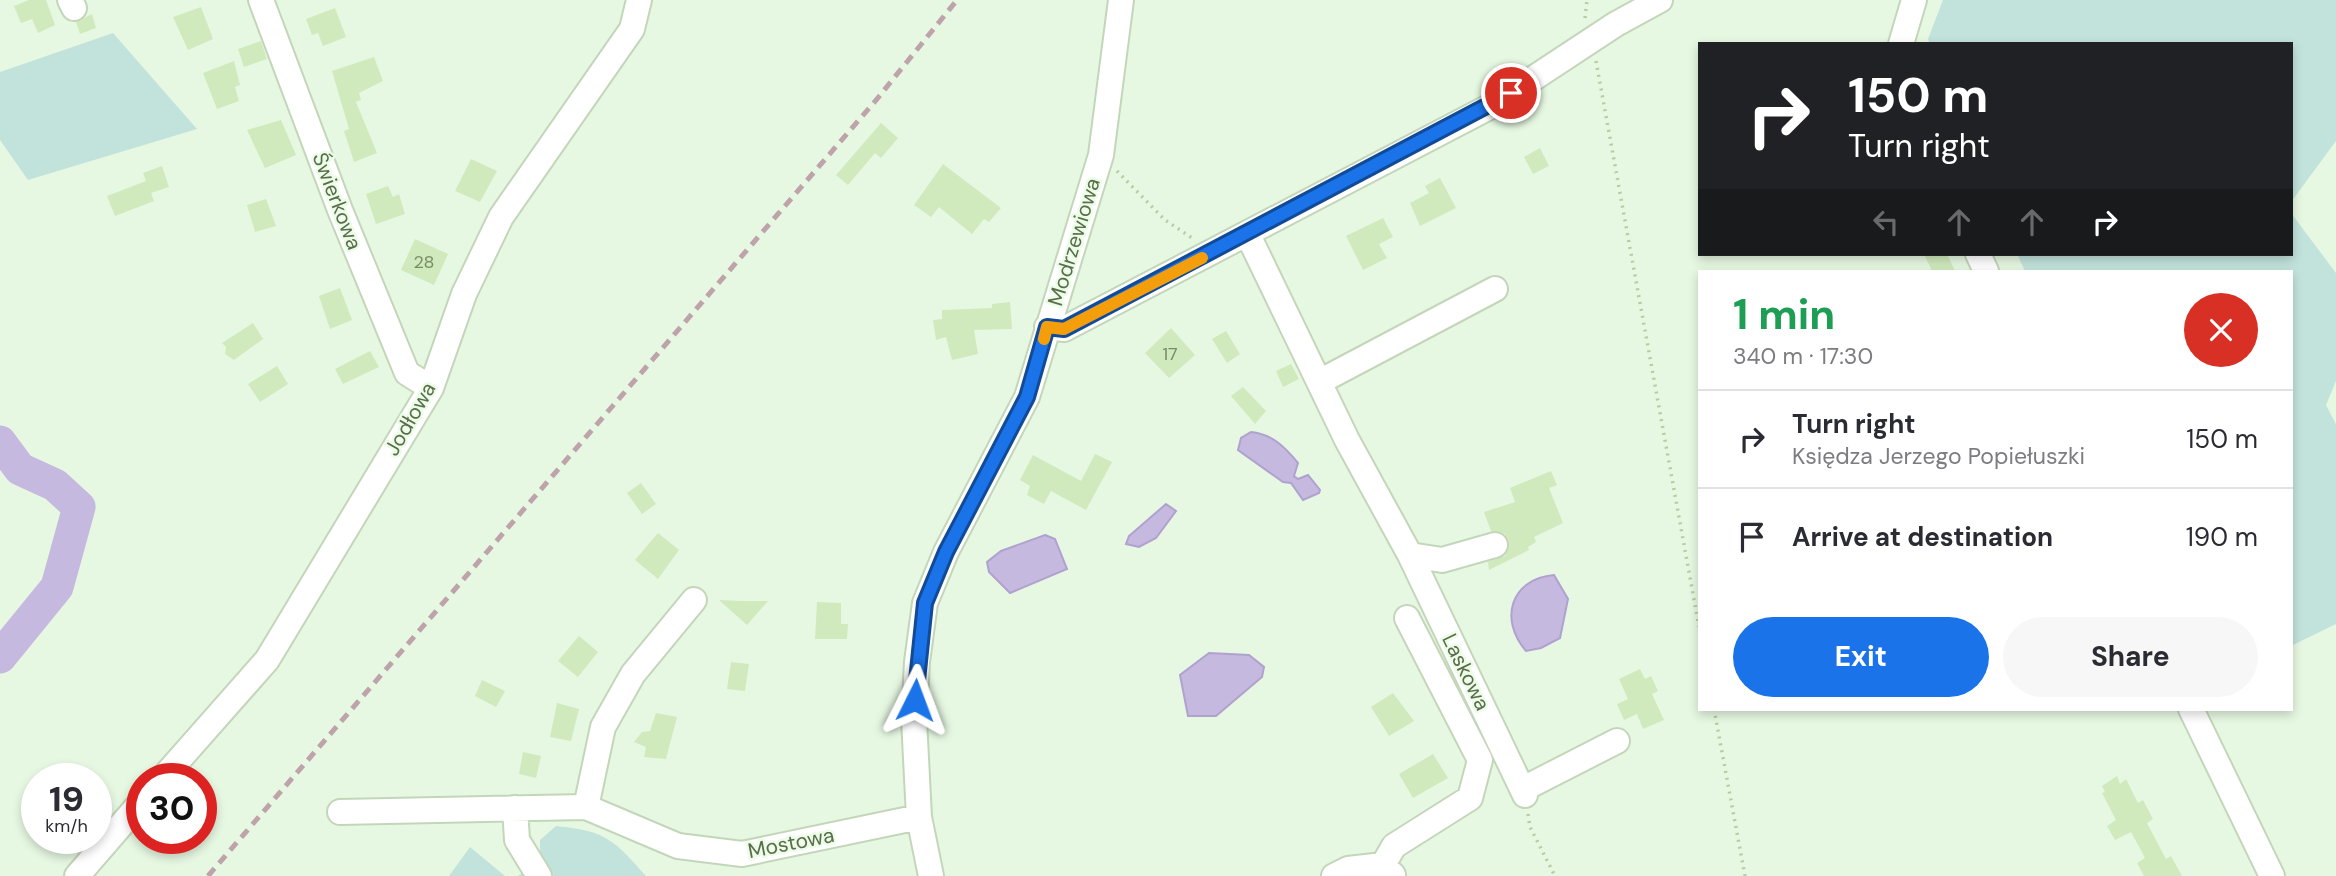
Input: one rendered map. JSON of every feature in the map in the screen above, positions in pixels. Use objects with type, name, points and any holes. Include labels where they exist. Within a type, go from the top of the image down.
[{"type":"street","name":"Świerkowa","points":[[261,0],[340,209],[407,373],[431,388]]},
{"type":"street","name":"Jodłowa","points":[[176,763],[267,660],[431,388],[464,294],[501,217],[632,29],[639,0]]},
{"type":"street","name":"Modrzewiowa","points":[[931,876],[919,817],[914,719],[917,662],[925,603],[946,552],[1027,397],[1101,155],[1121,0]]},
{"type":"street","points":[[1047,327],[1064,329],[1493,104],[1615,24],[1661,0]]},
{"type":"street","points":[[1902,42],[1914,0]]},
{"type":"street","name":"Laskowa","points":[[1248,234],[1319,382],[1410,555],[1524,792]]},
{"type":"street","points":[[1319,382],[1496,289]]},
{"type":"street","points":[[1410,555],[1442,560],[1495,545]]},
{"type":"street","points":[[586,807],[603,727],[633,674],[694,600]]},
{"type":"street","points":[[1334,876],[1348,869],[1388,871],[1394,846],[1469,797],[1480,760],[1408,618]]},
{"type":"street","points":[[2192,711],[2272,876]]},
{"type":"street","points":[[1524,792],[1617,741]]},
{"type":"street","name":"Mostowa","points":[[340,812],[586,807],[678,846],[742,854],[919,817]]},
{"type":"street","points":[[515,808],[517,840],[539,876]]},
{"type":"street","points":[[77,876],[126,819]]},
{"type":"path","points":[[1592,41],[1698,623]]},
{"type":"path","points":[[1101,155],[1166,220],[1213,252]]},
{"type":"path","points":[[1714,711],[1745,876]]},
{"type":"path","points":[[1524,792],[1530,827],[1555,876]]},
{"type":"shaded area","points":[[1943,0],[2336,0],[2336,141],[2293,199],[2293,42],[1929,42]]},
{"type":"shaded area","points":[[113,33],[197,129],[28,180],[0,140],[0,72]]},
{"type":"shaded area","points":[[2293,216],[2336,273],[2336,381],[2326,405],[2336,424],[2336,624],[2293,645],[2293,270],[2025,270],[2018,256],[2293,256]]},
{"type":"shaded area","points":[[1251,432],[1272,438],[1283,447],[1298,463],[1294,476],[1298,479],[1308,475],[1320,490],[1319,493],[1303,500],[1291,483],[1283,482],[1238,450],[1241,438]]},
{"type":"shaded area","points":[[1166,504],[1176,511],[1156,538],[1139,547],[1126,544],[1129,536]]},
{"type":"shaded area","points":[[1045,535],[1055,539],[1067,569],[1010,593],[989,572],[987,562],[1001,551]]},
{"type":"shaded area","points":[[1554,575],[1568,599],[1560,638],[1541,648],[1526,651],[1513,627],[1513,603],[1527,584]]},
{"type":"shaded area","points":[[1209,653],[1249,655],[1264,667],[1262,677],[1216,716],[1188,716],[1180,675]]},
{"type":"shaded area","points":[[556,826],[587,831],[607,839],[625,853],[646,876],[518,876],[540,861],[540,840]]},
{"type":"shaded area","points":[[470,847],[505,876],[449,876]]},
{"type":"building","points":[[29,0],[46,0],[55,25],[38,33],[32,19],[21,23],[14,6]]},
{"type":"building","points":[[201,7],[213,39],[188,50],[173,17]]},
{"type":"building","points":[[335,8],[346,37],[323,46],[318,33],[312,35],[306,19]]},
{"type":"building","points":[[92,14],[96,28],[80,34],[76,22]]},
{"type":"building","points":[[261,41],[267,59],[244,67],[238,49]]},
{"type":"building","points":[[374,57],[383,81],[359,93],[361,100],[356,102],[377,153],[354,162],[344,131],[349,129],[332,71]]},
{"type":"building","points":[[234,61],[240,85],[235,87],[239,101],[217,109],[203,73]]},
{"type":"building","points":[[281,120],[296,155],[265,168],[247,130]]},
{"type":"building","points":[[881,123],[898,138],[881,158],[875,153],[848,185],[836,175]]},
{"type":"building","points":[[1540,148],[1549,166],[1533,174],[1524,157]]},
{"type":"building","points":[[471,159],[497,171],[480,202],[455,191]]},
{"type":"building","points":[[943,164],[1001,208],[989,222],[984,219],[972,234],[939,207],[931,217],[914,205]]},
{"type":"building","points":[[162,166],[169,187],[151,193],[154,201],[115,216],[107,196],[146,181],[143,173]]},
{"type":"building","points":[[1440,178],[1456,208],[1420,226],[1410,203],[1429,193],[1425,186]]},
{"type":"building","points":[[388,186],[393,197],[399,194],[405,214],[376,224],[366,194]]},
{"type":"building","points":[[266,199],[276,226],[255,232],[247,205]]},
{"type":"building","points":[[1383,218],[1393,237],[1379,244],[1387,258],[1363,270],[1346,236]]},
{"type":"building","points":[[415,239],[448,254],[434,285],[401,270]]},
{"type":"building","points":[[1925,256],[1948,256],[1955,270],[1932,270]]},
{"type":"building","points":[[340,288],[352,320],[330,329],[319,296]]},
{"type":"building","points":[[1010,302],[1012,329],[974,330],[978,354],[952,360],[946,337],[936,340],[933,320],[942,319],[942,310],[992,308],[992,304]]},
{"type":"building","points":[[253,323],[263,339],[234,360],[225,354],[226,347],[222,343]]},
{"type":"building","points":[[1171,328],[1195,355],[1169,378],[1145,353]]},
{"type":"building","points":[[1226,331],[1240,354],[1227,363],[1212,339]]},
{"type":"building","points":[[370,351],[379,367],[343,384],[335,369]]},
{"type":"building","points":[[1291,364],[1299,379],[1283,387],[1276,371]]},
{"type":"building","points":[[277,366],[288,384],[260,402],[248,384]]},
{"type":"building","points":[[1243,387],[1266,411],[1255,424],[1231,396]]},
{"type":"building","points":[[1095,454],[1112,462],[1086,510],[1051,491],[1044,504],[1027,495],[1030,486],[1020,480],[1033,455],[1081,481]]},
{"type":"building","points":[[1551,471],[1557,485],[1549,488],[1563,523],[1534,537],[1536,542],[1528,547],[1529,550],[1489,570],[1488,562],[1505,556],[1509,542],[1505,534],[1491,531],[1484,512],[1515,502],[1510,488]]},
{"type":"building","points":[[641,483],[656,504],[642,514],[627,493]]},
{"type":"building","points":[[658,533],[679,550],[658,579],[635,560]]},
{"type":"building","points":[[719,600],[741,601],[768,601],[747,625]]},
{"type":"building","points":[[817,602],[841,603],[841,624],[848,624],[847,639],[815,639]]},
{"type":"building","points":[[579,636],[598,652],[578,677],[558,661]]},
{"type":"building","points":[[731,662],[749,664],[745,691],[727,689]]},
{"type":"building","points":[[1640,669],[1645,679],[1651,676],[1658,691],[1652,694],[1664,720],[1643,729],[1637,714],[1624,720],[1617,704],[1628,699],[1619,679]]},
{"type":"building","points":[[482,680],[505,691],[496,707],[475,696]]},
{"type":"building","points":[[1393,693],[1414,721],[1389,736],[1371,707]]},
{"type":"building","points":[[557,703],[579,709],[571,741],[550,737]]},
{"type":"building","points":[[656,713],[677,717],[666,759],[644,757],[646,747],[634,742],[642,732],[650,731]]},
{"type":"building","points":[[523,752],[541,756],[536,778],[519,774]]},
{"type":"building","points":[[1433,754],[1448,778],[1413,798],[1399,774]]},
{"type":"building","points":[[2117,776],[2120,784],[2126,779],[2138,803],[2143,800],[2153,819],[2147,823],[2166,859],[2171,856],[2182,876],[2144,876],[2137,863],[2145,858],[2131,832],[2115,840],[2107,826],[2116,820],[2102,793],[2105,792],[2102,786]]},
{"type":"waterway","points":[[0,442],[20,469],[55,485],[79,507],[57,587],[0,657]]},
{"type":"railway","points":[[208,876],[877,99],[957,0]]},
{"type":"slow traffic","points":[[1044,339],[1047,327],[1064,329],[1202,258]]},
{"type":"route","points":[[915,700],[925,603],[946,552],[1027,397],[1047,327],[1064,329],[1511,93]]}]
